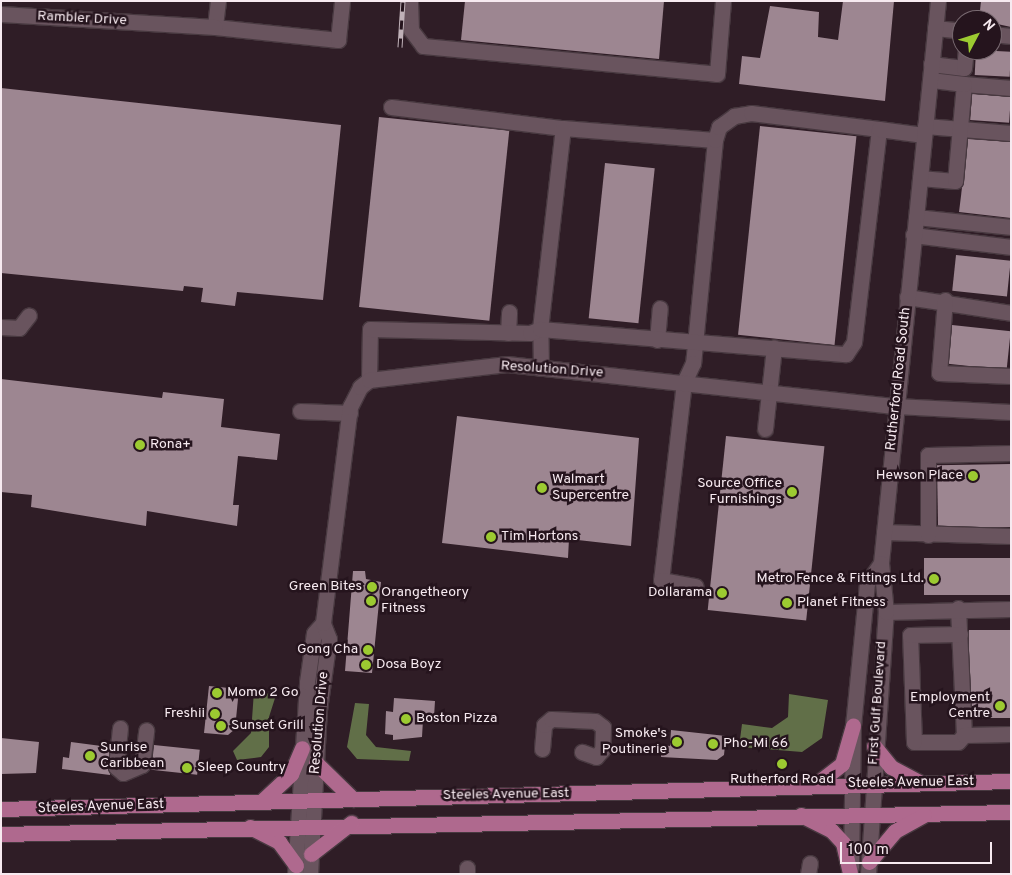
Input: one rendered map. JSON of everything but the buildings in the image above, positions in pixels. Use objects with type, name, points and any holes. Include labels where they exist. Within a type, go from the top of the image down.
[{"type":"main road","points":[[815,785],[842,764],[854,726]]},
{"type":"main road","points":[[874,746],[891,768],[921,783]]},
{"type":"main road","points":[[262,801],[284,782],[302,748]]},
{"type":"main road","points":[[316,763],[353,799]]},
{"type":"main road","name":"Steeles Avenue East","points":[[1,809],[1011,781]]},
{"type":"main road","name":"Steeles Avenue East","points":[[1,834],[298,824],[800,814],[1011,812]]},
{"type":"main road","points":[[800,814],[831,830],[843,843],[850,874]]},
{"type":"main road","points":[[869,868],[896,831],[926,814]]},
{"type":"main road","points":[[311,854],[351,823]]},
{"type":"main road","points":[[249,826],[278,842],[296,869]]},
{"type":"street","points":[[215,28],[218,1]]},
{"type":"street","name":"Rambler Drive","points":[[1,14],[215,28],[338,40],[342,1]]},
{"type":"street","points":[[410,1],[411,30],[423,46],[717,74],[723,1]]},
{"type":"street","name":"Rutherford Road South","points":[[853,814],[854,726],[867,583],[880,563],[884,532],[938,1]]},
{"type":"street","points":[[935,28],[952,30]]},
{"type":"street","points":[[931,72],[964,68],[965,60]]},
{"type":"street","points":[[931,72],[964,84],[1011,88]]},
{"type":"street","points":[[920,178],[955,181],[964,84]]},
{"type":"street","points":[[391,107],[563,128],[715,140]]},
{"type":"street","points":[[695,586],[661,580],[684,382],[693,363],[715,140],[719,126],[734,116],[751,113],[879,129],[960,129],[1011,132]]},
{"type":"street","points":[[541,368],[540,329],[563,128]]},
{"type":"street","points":[[369,380],[370,329],[508,333],[540,329],[657,340],[694,339],[846,354],[854,342],[879,129]]},
{"type":"street","points":[[916,217],[1011,227]]},
{"type":"street","points":[[913,235],[1011,247]]},
{"type":"street","points":[[907,296],[945,300],[1011,312]]},
{"type":"street","points":[[945,300],[939,373],[1011,376]]},
{"type":"street","points":[[657,340],[660,308]]},
{"type":"street","points":[[508,333],[510,312]]},
{"type":"street","points":[[1,327],[19,328],[29,315]]},
{"type":"street","points":[[765,429],[774,347]]},
{"type":"street","name":"Resolution Drive","points":[[296,869],[298,824],[307,800],[316,763],[329,639],[323,623],[350,413],[354,396],[369,380],[507,364],[896,406],[1011,412]]},
{"type":"street","points":[[300,410],[350,413]]},
{"type":"street","points":[[928,535],[928,455],[1011,453]]},
{"type":"street","points":[[884,532],[928,535],[1011,536]]},
{"type":"street","name":"First Gulf Boulevard","points":[[869,868],[874,746],[886,612],[880,563]]},
{"type":"street","points":[[886,612],[958,608],[1011,609]]},
{"type":"street","points":[[958,608],[960,634],[964,735],[958,742],[914,742],[910,636],[960,634]]},
{"type":"street","name":"Resolution Drive","points":[[310,874],[314,824],[307,800],[302,748],[314,633],[323,623]]},
{"type":"street","points":[[542,748],[544,725],[551,719],[595,721],[603,728],[602,750],[596,757],[582,752]]},
{"type":"street","points":[[120,728],[116,767],[124,772],[142,765],[146,730]]},
{"type":"street","points":[[964,735],[1011,734]]},
{"type":"street","points":[[850,874],[853,814]]},
{"type":"shaded area","points":[[254,691],[276,695],[269,717],[269,747],[261,757],[237,760],[233,751],[251,733]]},
{"type":"shaded area","points":[[789,694],[828,700],[822,738],[802,752],[739,747],[742,724],[772,728],[788,717]]},
{"type":"shaded area","points":[[355,703],[369,704],[366,735],[376,747],[411,751],[409,761],[357,759],[347,747]]},
{"type":"railway","points":[[400,47],[403,1]]},
{"type":"place","name":"Rona+","points":[[140,445]]},
{"type":"place","name":"Hewson Place","points":[[973,476]]},
{"type":"place","name":"Walmart Supercentre","points":[[542,488]]},
{"type":"place","name":"Source Office Furnishings","points":[[792,492]]},
{"type":"place","name":"Tim Hortons","points":[[491,537]]},
{"type":"place","name":"Metro Fence & Fittings Ltd.","points":[[934,579]]},
{"type":"place","name":"Green Bites","points":[[372,587]]},
{"type":"place","name":"Dollarama","points":[[722,593]]},
{"type":"place","name":"Orangetheory Fitness","points":[[371,601]]},
{"type":"place","name":"Planet Fitness","points":[[787,603]]},
{"type":"place","name":"Gong Cha","points":[[368,650]]},
{"type":"place","name":"Dosa Boyz","points":[[366,665]]},
{"type":"place","name":"Momo 2 Go","points":[[217,693]]},
{"type":"place","name":"Employment Centre","points":[[1000,706]]},
{"type":"place","name":"Freshii","points":[[215,714]]},
{"type":"place","name":"Boston Pizza","points":[[406,719]]},
{"type":"place","name":"Sunset Grill","points":[[221,726]]},
{"type":"place","name":"Smoke's Poutinerie","points":[[677,742]]},
{"type":"place","name":"Pho-Mi 66","points":[[713,744]]},
{"type":"place","name":"Sunrise Caribbean","points":[[90,756]]},
{"type":"place","name":"Rutherford Road","points":[[782,764]]},
{"type":"place","name":"Sleep Country","points":[[187,768]]}]
